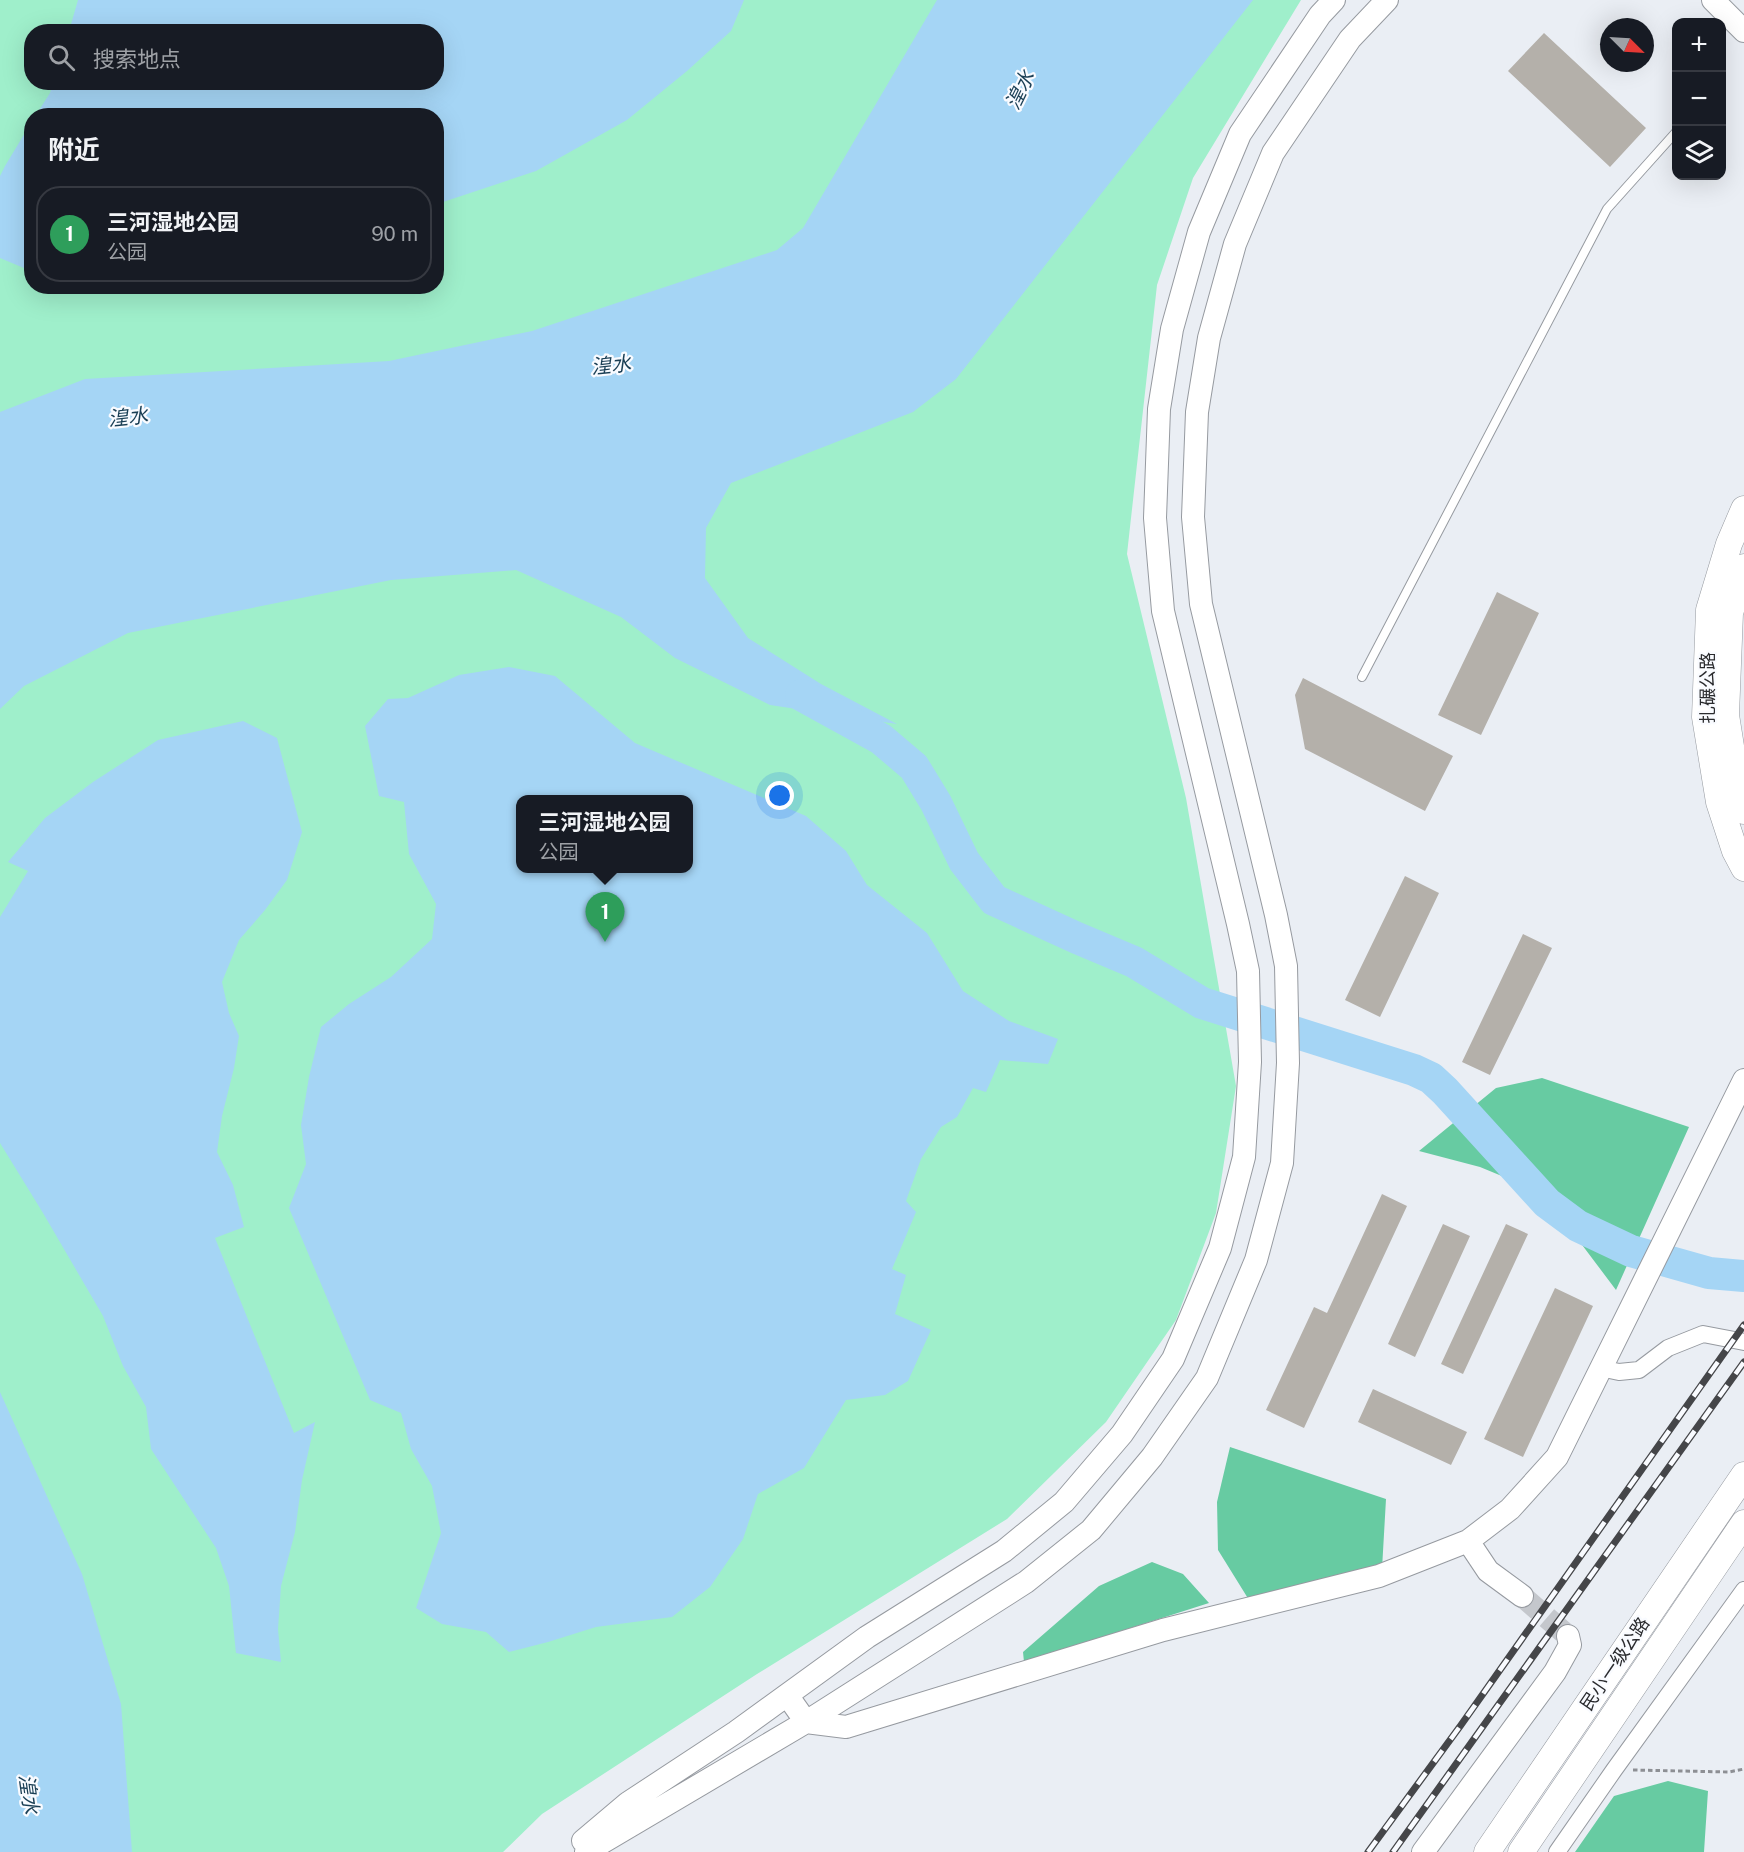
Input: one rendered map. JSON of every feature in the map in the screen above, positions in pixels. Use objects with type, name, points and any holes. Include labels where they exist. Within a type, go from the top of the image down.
[{"type":"main road","points":[[570,1852],[628,1803],[736,1732],[867,1637],[1004,1551],[1064,1502],[1122,1434],[1173,1359],[1220,1248],[1244,1157],[1250,1062],[1248,971],[1163,611],[1155,518],[1159,409],[1172,329],[1199,232],[1240,134],[1320,15],[1334,0]]},
{"type":"main road","points":[[586,1852],[806,1722],[1026,1582],[1091,1530],[1152,1457],[1207,1377],[1256,1260],[1282,1163],[1288,1063],[1286,966],[1201,604],[1193,517],[1197,412],[1209,338],[1235,244],[1273,153],[1350,39],[1387,0]]},
{"type":"main road","points":[[1719,11],[1744,31]]},
{"type":"main road","name":"扎碾公路","points":[[1744,509],[1729,544],[1709,610],[1705,717],[1719,802],[1735,851],[1744,868]]},
{"type":"main road","name":"扎碾公路","points":[[1744,567],[1730,613],[1726,716],[1739,797],[1744,811]]},
{"type":"main road","points":[[787,1695],[806,1722],[846,1727],[1163,1630],[1379,1576],[1468,1541],[1510,1509],[1557,1456],[1744,1080]]},
{"type":"main road","name":"民小一级公路","points":[[1487,1852],[1744,1476]]},
{"type":"main road","name":"民小一级公路","points":[[1521,1852],[1744,1523]]},
{"type":"main road","points":[[1468,1541],[1488,1571],[1522,1596]]},
{"type":"main road","points":[[1423,1852],[1556,1672],[1569,1645],[1568,1635]]},
{"type":"street","points":[[1600,1368],[1619,1372],[1639,1370],[1668,1348],[1703,1334],[1744,1342]]},
{"type":"street","points":[[1557,1852],[1744,1590]]},
{"type":"lane","points":[[1362,676],[1607,209],[1672,138]]},
{"type":"path","points":[[1614,1770],[1729,1772],[1744,1769]]},
{"type":"green space","points":[[0,0],[1301,0],[1193,178],[1157,285],[1127,554],[1186,798],[1236,1086],[1216,1213],[1176,1320],[1106,1422],[1007,1519],[757,1674],[542,1814],[503,1852],[0,1852]]},
{"type":"green space","points":[[1542,1078],[1689,1127],[1616,1290],[1543,1193],[1480,1167],[1419,1151],[1496,1088]]},
{"type":"green space","points":[[1230,1447],[1386,1499],[1382,1569],[1249,1600],[1218,1550],[1217,1502]]},
{"type":"green space","points":[[1152,1562],[1183,1574],[1209,1603],[1024,1662],[1023,1652],[1099,1586]]},
{"type":"green space","points":[[1668,1781],[1708,1791],[1704,1852],[1575,1852],[1614,1796]]},
{"type":"water","points":[[78,0],[744,0],[731,31],[627,120],[536,171],[444,202],[444,108],[40,108],[51,90],[444,90],[444,24],[71,24]]},
{"type":"water","name":"湟水","points":[[937,0],[1253,0],[956,379],[913,412],[731,483],[706,528],[705,578],[748,638],[821,684],[897,724],[770,705],[675,658],[621,617],[516,570],[391,580],[128,633],[24,686],[0,709],[0,412],[85,379],[389,361],[532,331],[777,250],[803,228]]},
{"type":"water","points":[[24,135],[24,268],[0,258],[0,176]]},
{"type":"water","points":[[509,667],[555,676],[635,743],[806,816],[846,851],[867,885],[927,933],[963,991],[1009,1021],[1058,1039],[1048,1064],[1000,1060],[986,1092],[973,1088],[957,1117],[941,1127],[921,1159],[906,1201],[916,1212],[892,1269],[906,1275],[895,1314],[931,1330],[908,1381],[885,1395],[846,1400],[804,1468],[758,1494],[743,1539],[710,1587],[672,1617],[596,1627],[509,1652],[486,1632],[442,1624],[416,1608],[441,1533],[432,1486],[411,1449],[401,1413],[370,1400],[289,1208],[306,1164],[301,1125],[321,1027],[349,1004],[391,977],[432,939],[436,904],[409,854],[404,802],[379,796],[365,726],[388,699],[408,698],[459,675]]},
{"type":"water","points":[[243,721],[277,738],[302,832],[287,880],[239,940],[222,982],[229,1013],[239,1036],[217,1152],[233,1185],[244,1227],[215,1238],[294,1433],[315,1422],[302,1480],[295,1532],[281,1586],[278,1629],[281,1662],[236,1653],[229,1586],[216,1548],[151,1449],[146,1407],[123,1366],[103,1316],[0,1143],[0,917],[28,871],[8,862],[45,818],[93,782],[158,740]]},
{"type":"water","name":"湟水","points":[[0,1392],[82,1574],[121,1704],[132,1852],[0,1852]]},
{"type":"building","points":[[1544,33],[1646,128],[1610,167],[1508,71]]},
{"type":"building","points":[[1497,592],[1539,613],[1481,735],[1438,715]]},
{"type":"building","points":[[1303,678],[1453,756],[1425,811],[1305,749],[1295,695]]},
{"type":"building","points":[[1405,876],[1439,893],[1380,1017],[1345,1000]]},
{"type":"building","points":[[1523,934],[1552,948],[1490,1075],[1462,1062]]},
{"type":"building","points":[[1382,1194],[1407,1206],[1304,1428],[1266,1410],[1314,1307],[1327,1313]]},
{"type":"building","points":[[1443,1224],[1470,1236],[1415,1357],[1388,1344]]},
{"type":"building","points":[[1506,1224],[1528,1234],[1463,1374],[1441,1364]]},
{"type":"building","points":[[1555,1288],[1593,1306],[1523,1457],[1484,1439]]},
{"type":"building","points":[[1373,1389],[1467,1432],[1451,1465],[1358,1422]]},
{"type":"waterway","points":[[801,695],[881,739],[914,767],[936,803],[964,861],[994,900],[1134,962],[1202,1003],[1414,1070],[1431,1078],[1547,1203],[1578,1226],[1631,1251],[1709,1273],[1744,1276]]},
{"type":"tunnel","points":[[1522,1596],[1568,1636]]},
{"type":"railway","points":[[1368,1852],[1461,1725],[1744,1325]]},
{"type":"railway","points":[[1393,1852],[1744,1362]]},
{"type":"place","name":"三河湿地公园","points":[[605,942]]}]
